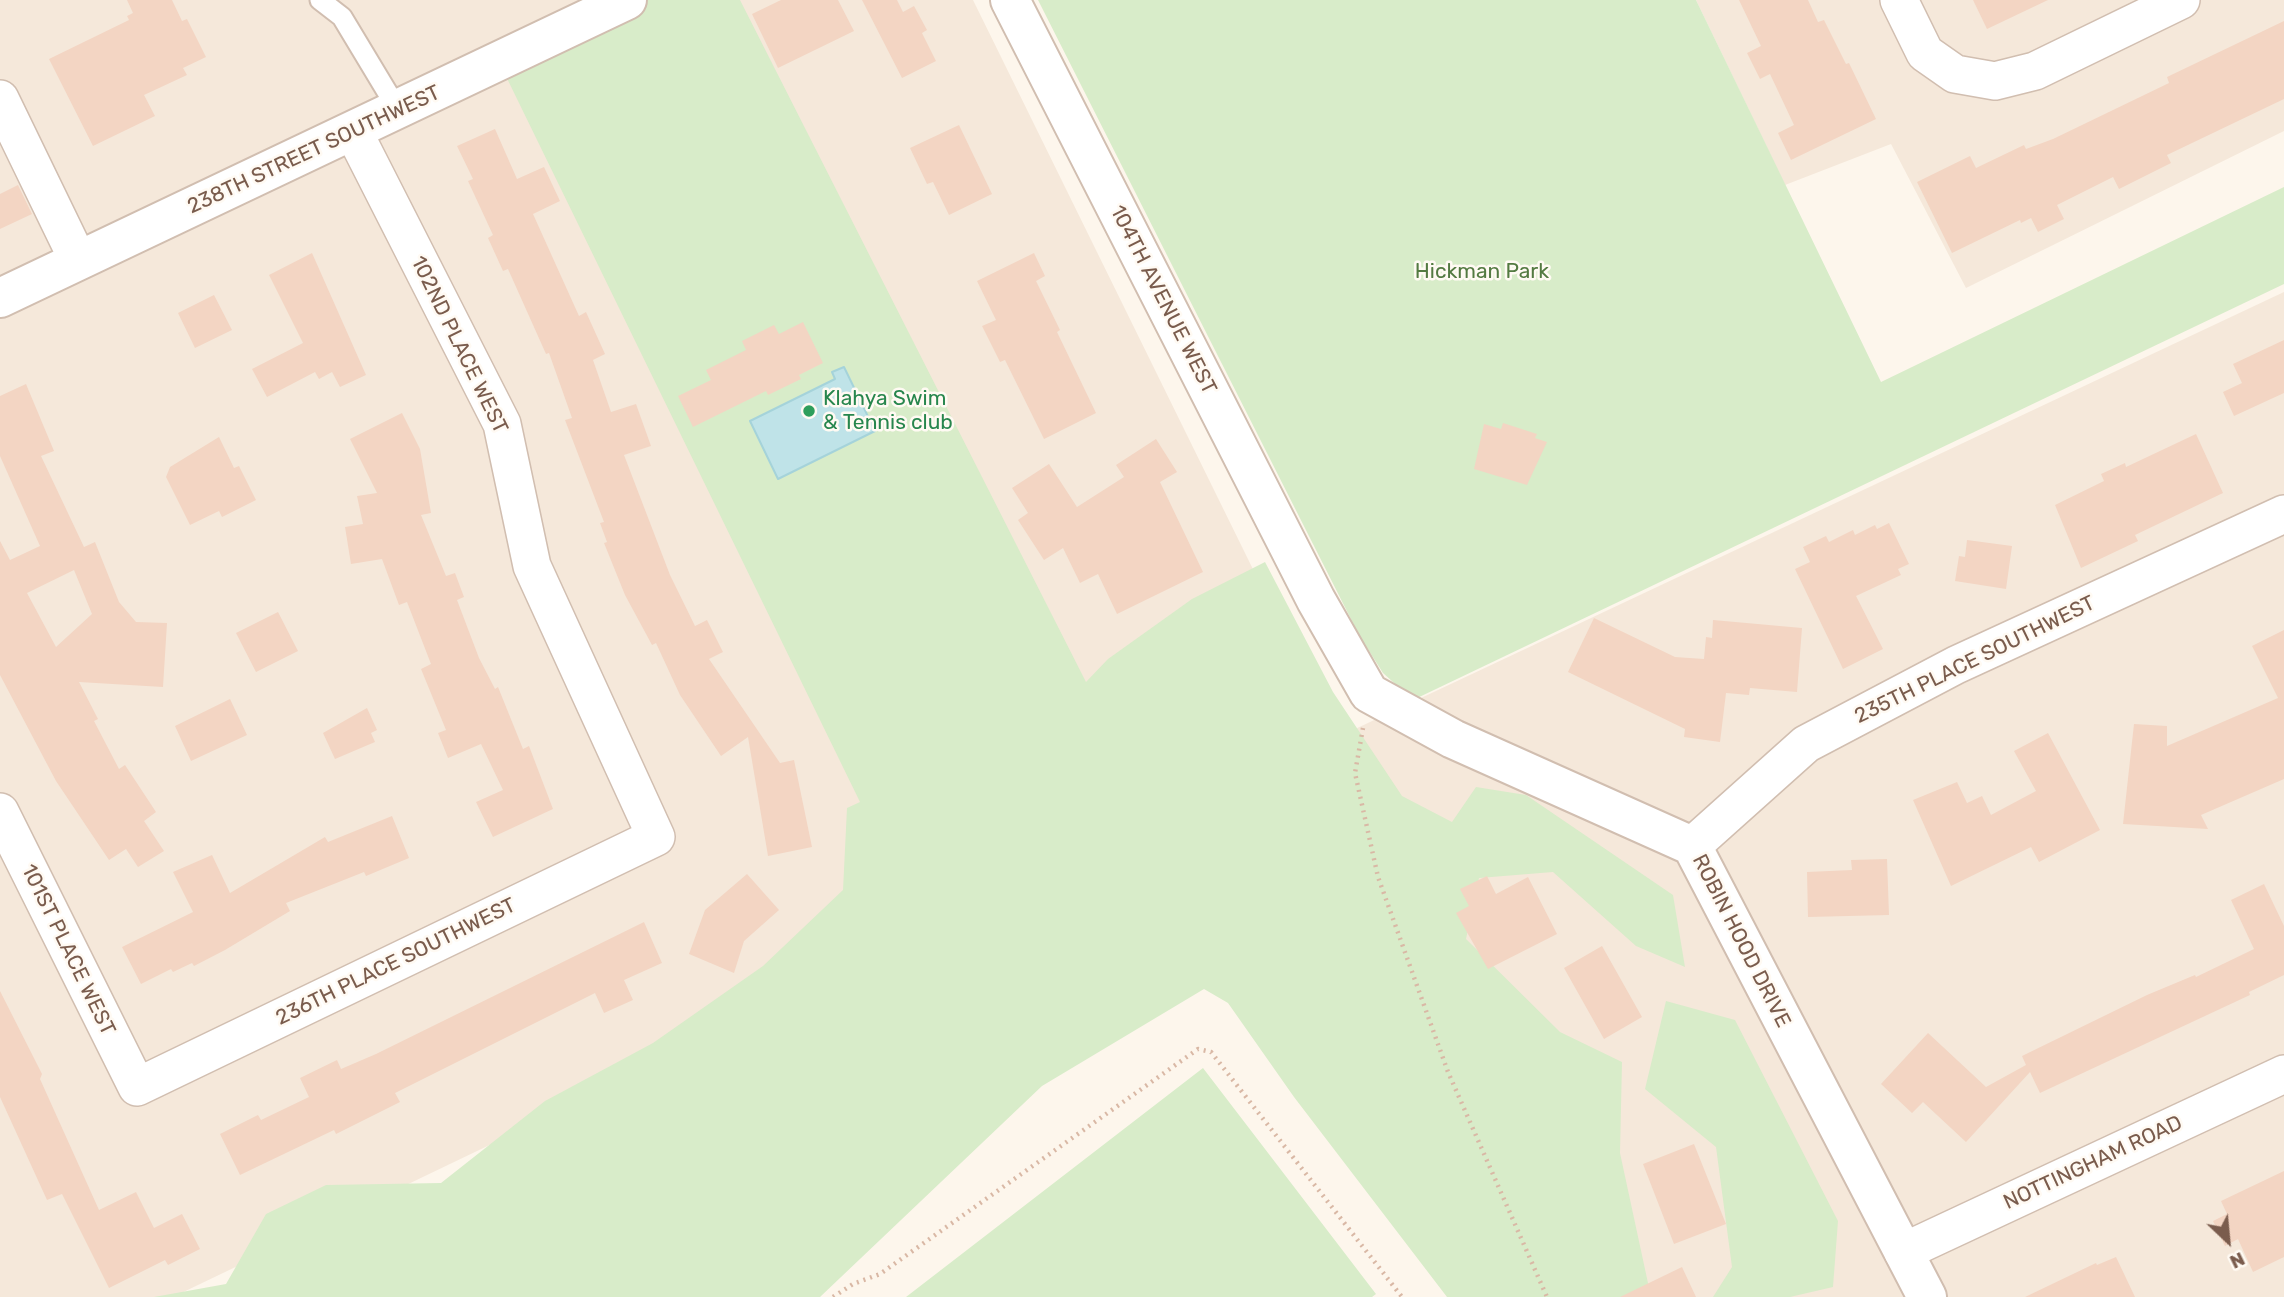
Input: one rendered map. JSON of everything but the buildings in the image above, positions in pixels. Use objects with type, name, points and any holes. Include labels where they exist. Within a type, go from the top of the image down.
[{"type":"street","name":"238TH STREET SOUTHWEST","points":[[0,298],[627,0]]},
{"type":"street","name":"104TH AVENUE WEST","points":[[1010,0],[1317,600],[1369,693]]},
{"type":"street","points":[[1899,0],[1925,53],[1955,74],[1995,81],[2035,71],[2180,0]]},
{"type":"street","points":[[0,99],[78,260]]},
{"type":"street","name":"102ND PLACE WEST","points":[[353,131],[502,424],[532,566],[656,837]]},
{"type":"street","name":"235TH PLACE SOUTHWEST","points":[[1692,846],[1806,744],[1956,665],[2284,514]]},
{"type":"street","name":"ROBIN HOOD DRIVE","points":[[1369,693],[1453,739],[1692,846],[1927,1297]]},
{"type":"street","name":"101ST PLACE WEST","points":[[0,813],[137,1087]]},
{"type":"street","name":"236TH PLACE SOUTHWEST","points":[[137,1087],[656,837]]},
{"type":"street","name":"NOTTINGHAM ROAD","points":[[1903,1252],[2284,1074]]},
{"type":"lane","points":[[320,0],[342,18],[398,110]]},
{"type":"path","points":[[1369,693],[1354,773],[1378,877],[1448,1072],[1547,1297]]},
{"type":"path","points":[[833,1297],[853,1284],[880,1274],[1198,1049],[1211,1052],[1402,1297]]},
{"type":"shaded area","points":[[0,0],[973,0],[1336,738],[2284,292],[2284,1297],[1600,1297],[1335,739],[173,1297],[0,1297]]},
{"type":"shaded area","points":[[1696,0],[2284,0],[2284,131],[1966,288],[1891,144],[1785,185]]},
{"type":"green space","points":[[627,0],[740,0],[1086,682],[1108,659],[1192,599],[1265,562],[1333,692],[1402,796],[1452,822],[1476,787],[1526,795],[1673,895],[1685,967],[1636,946],[1553,872],[1479,878],[1466,939],[1560,1032],[1622,1062],[1620,1153],[1651,1297],[1447,1297],[1294,1097],[1228,1003],[1204,989],[1042,1086],[820,1297],[154,1297],[226,1284],[266,1214],[326,1185],[441,1183],[545,1101],[653,1043],[763,966],[843,890],[847,808],[860,802],[499,62]]},
{"type":"green space","name":"Hickman Park","points":[[1038,0],[1696,0],[1881,382],[2284,187],[2284,284],[1413,700],[1383,673],[1359,635]]},
{"type":"green space","points":[[1666,1001],[1735,1020],[1838,1221],[1833,1287],[1790,1297],[1713,1297],[1732,1267],[1716,1147],[1645,1089]]},
{"type":"green space","points":[[1203,1068],[1376,1294],[1372,1297],[906,1297]]},
{"type":"water","points":[[844,367],[875,431],[778,479],[750,421],[835,379],[832,372]]},
{"type":"place","name":"Klahya Swim & Tennis club","points":[[809,411]]}]
